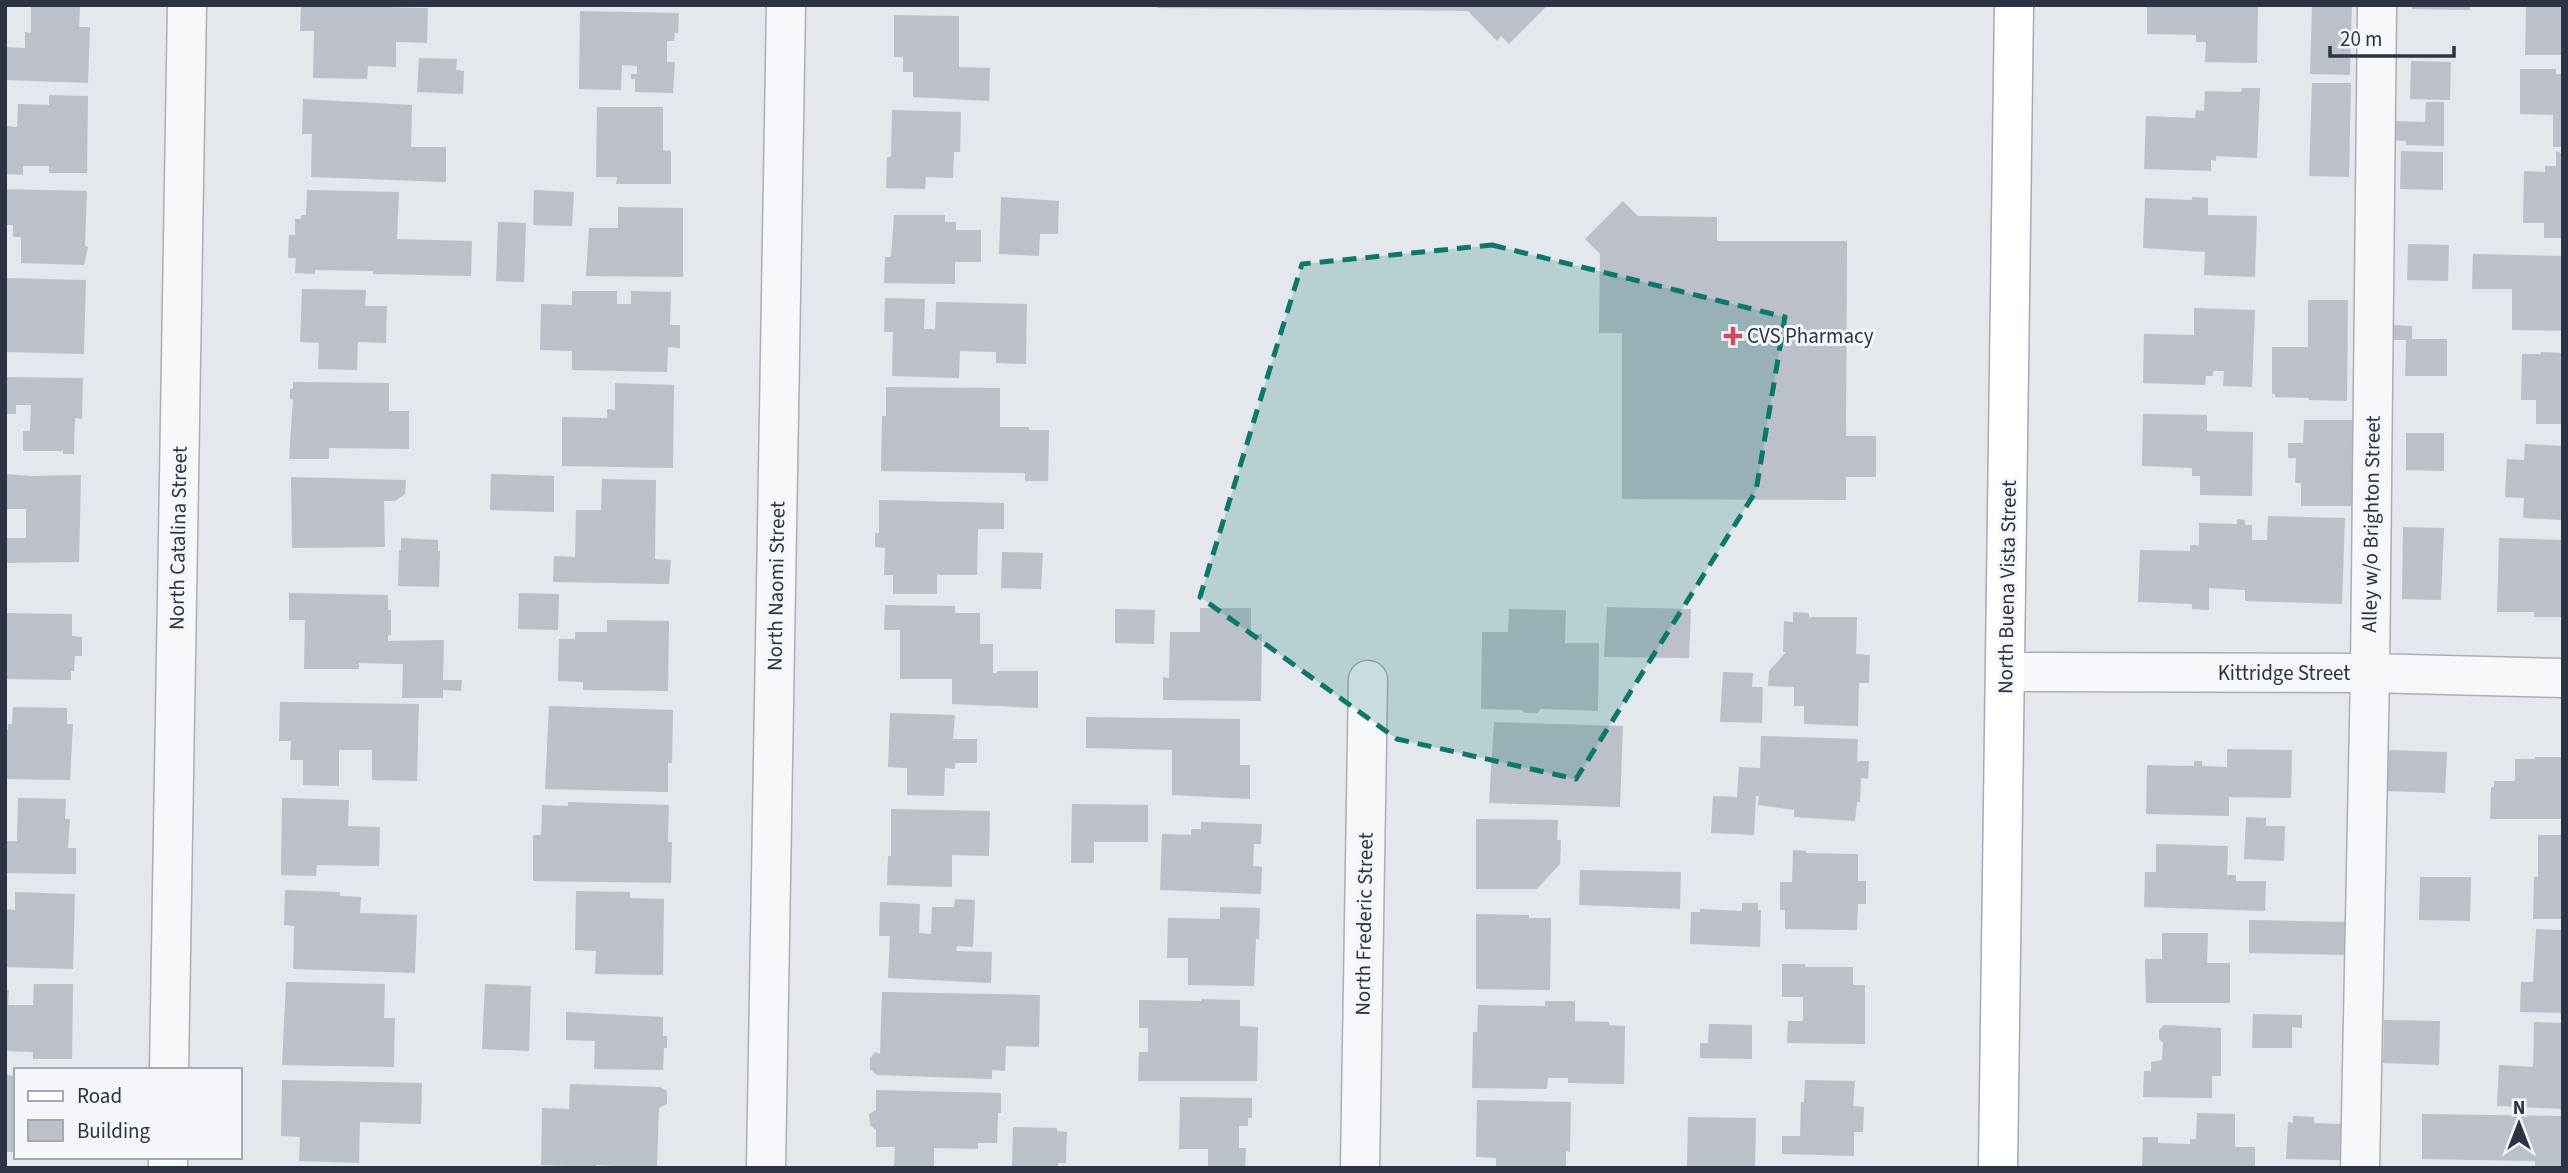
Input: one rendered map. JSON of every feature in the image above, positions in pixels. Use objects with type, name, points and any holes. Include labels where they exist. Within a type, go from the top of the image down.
[{"type":"main road","name":"North Buena Vista Street","points":[[1998,1168],[2014,5]]},
{"type":"street","name":"North Catalina Street","points":[[169,1068],[187,5]]},
{"type":"street","name":"North Naomi Street","points":[[766,1168],[786,5]]},
{"type":"street","name":"Alley w/o Brighton Street","points":[[2360,1168],[2370,673],[2377,5]]},
{"type":"street","name":"Kittridge Street","points":[[2006,672],[2370,673],[2563,678]]},
{"type":"street","name":"North Frederic Street","points":[[1360,1168],[1368,680]]},
{"type":"highlighted area","points":[[1492,245],[1785,317],[1756,491],[1576,779],[1397,739],[1200,597],[1302,264]]},
{"type":"building","points":[[31,5],[80,7],[79,27],[90,27],[88,83],[5,80],[5,47],[25,48],[25,32],[31,33]]},
{"type":"building","points":[[301,5],[428,8],[427,43],[396,42],[396,67],[368,66],[367,79],[313,78],[314,31],[300,31]]},
{"type":"building","points":[[1157,5],[1548,5],[1509,44],[1501,36],[1497,41],[1468,11],[1157,8]]},
{"type":"building","points":[[2147,5],[2258,5],[2257,63],[2205,62],[2206,42],[2196,42],[2196,35],[2147,34]]},
{"type":"building","points":[[2312,5],[2352,5],[2350,75],[2310,74]]},
{"type":"building","points":[[2412,5],[2470,5],[2470,10],[2412,9]]},
{"type":"building","points":[[2526,5],[2563,5],[2563,55],[2525,55]]},
{"type":"building","points":[[580,11],[679,13],[678,33],[675,33],[674,41],[667,41],[667,62],[675,62],[673,93],[635,92],[635,79],[631,79],[631,74],[637,74],[637,66],[622,65],[621,90],[579,89]]},
{"type":"building","points":[[894,15],[959,16],[959,67],[990,68],[989,101],[913,97],[913,72],[903,72],[903,57],[894,57]]},
{"type":"building","points":[[419,58],[457,59],[456,70],[464,71],[463,94],[417,92]]},
{"type":"building","points":[[2411,61],[2451,62],[2450,100],[2410,99]]},
{"type":"building","points":[[2520,69],[2556,69],[2556,74],[2563,74],[2563,147],[2553,147],[2553,115],[2520,114]]},
{"type":"building","points":[[2312,83],[2351,83],[2349,177],[2309,176]]},
{"type":"building","points":[[2242,88],[2260,88],[2257,158],[2216,156],[2216,161],[2211,160],[2211,171],[2144,169],[2146,116],[2195,118],[2196,110],[2204,111],[2205,91],[2241,92]]},
{"type":"building","points":[[49,95],[88,96],[87,173],[49,173],[49,166],[23,166],[23,175],[5,174],[5,126],[17,127],[18,104],[49,105]]},
{"type":"building","points":[[303,99],[412,105],[411,147],[446,147],[446,182],[311,177],[312,134],[302,134]]},
{"type":"building","points":[[2426,102],[2444,102],[2444,146],[2406,145],[2406,141],[2392,140],[2393,121],[2425,122]]},
{"type":"building","points":[[597,107],[663,107],[663,150],[671,151],[671,184],[616,184],[617,177],[596,177]]},
{"type":"building","points":[[892,110],[961,112],[960,152],[954,152],[953,178],[926,177],[925,189],[886,188],[887,157],[891,157]]},
{"type":"building","points":[[2401,151],[2443,152],[2443,190],[2400,189]]},
{"type":"building","points":[[2556,151],[2563,154],[2563,238],[2544,238],[2544,223],[2523,223],[2524,171],[2545,172],[2545,166],[2556,166]]},
{"type":"building","points":[[5,189],[87,191],[85,246],[88,247],[84,265],[21,263],[21,237],[13,237],[13,225],[5,225]]},
{"type":"building","points":[[307,190],[399,192],[397,239],[472,241],[471,276],[315,270],[315,274],[295,273],[296,258],[288,258],[289,235],[295,235],[295,219],[306,215]]},
{"type":"building","points":[[534,190],[574,192],[572,226],[533,225]]},
{"type":"building","points":[[1001,197],[1059,201],[1058,234],[1040,234],[1039,256],[999,254]]},
{"type":"building","points":[[2192,197],[2208,198],[2208,215],[2257,216],[2255,277],[2204,275],[2205,252],[2143,248],[2145,198],[2192,200]]},
{"type":"building","points":[[1623,201],[1638,216],[1717,217],[1717,241],[1847,241],[1846,436],[1876,436],[1876,477],[1846,477],[1846,500],[1622,499],[1622,333],[1599,333],[1600,254],[1585,239]]},
{"type":"building","points":[[618,207],[683,208],[683,277],[586,276],[589,228],[618,228]]},
{"type":"building","points":[[894,215],[945,215],[945,222],[956,222],[956,230],[981,230],[981,262],[955,262],[955,284],[884,283],[885,257],[891,257]]},
{"type":"building","points":[[498,222],[526,223],[524,282],[496,281]]},
{"type":"building","points":[[2408,244],[2449,245],[2448,281],[2407,280]]},
{"type":"building","points":[[2473,254],[2563,256],[2563,331],[2512,330],[2512,289],[2472,289]]},
{"type":"building","points":[[5,278],[86,280],[84,354],[5,352]]},
{"type":"building","points":[[302,289],[366,290],[365,306],[387,306],[386,343],[358,342],[357,370],[318,369],[319,343],[300,342]]},
{"type":"building","points":[[572,291],[617,291],[617,304],[631,304],[631,291],[671,292],[670,325],[680,325],[680,348],[668,347],[667,372],[572,370],[572,351],[540,350],[541,304],[572,305]]},
{"type":"building","points":[[885,298],[925,299],[924,329],[935,329],[936,302],[1027,304],[1026,364],[996,363],[996,352],[960,351],[959,378],[892,376],[893,332],[884,332]]},
{"type":"building","points":[[2308,300],[2348,300],[2347,401],[2275,397],[2275,394],[2272,394],[2272,347],[2308,347]]},
{"type":"building","points":[[2194,308],[2255,310],[2252,387],[2223,386],[2224,371],[2213,371],[2213,376],[2206,376],[2205,385],[2143,383],[2144,334],[2194,335]]},
{"type":"building","points":[[2394,325],[2412,326],[2412,339],[2447,339],[2447,376],[2405,376],[2406,340],[2394,340]]},
{"type":"building","points":[[2563,353],[2563,424],[2536,424],[2536,400],[2521,400],[2522,354]]},
{"type":"building","points":[[5,377],[83,378],[82,419],[75,418],[74,454],[63,454],[63,451],[23,451],[23,431],[30,431],[31,405],[16,405],[16,414],[5,414]]},
{"type":"building","points":[[293,382],[389,383],[389,411],[409,411],[409,449],[329,448],[329,459],[289,459],[293,399],[290,399],[290,389],[293,389]]},
{"type":"building","points":[[615,383],[674,385],[673,468],[562,466],[562,417],[607,418],[607,409],[615,410]]},
{"type":"building","points":[[886,387],[1000,388],[1000,427],[1049,430],[1048,481],[1025,481],[1025,473],[881,471],[882,416],[886,416]]},
{"type":"building","points":[[2143,414],[2207,415],[2207,431],[2253,432],[2252,496],[2200,495],[2200,476],[2192,476],[2192,468],[2142,466]]},
{"type":"building","points":[[2304,420],[2357,420],[2356,506],[2301,506],[2301,483],[2295,483],[2296,458],[2288,458],[2288,443],[2303,443]]},
{"type":"building","points":[[2406,433],[2444,433],[2444,471],[2406,470]]},
{"type":"building","points":[[2525,444],[2563,446],[2563,520],[2523,518],[2524,498],[2505,497],[2507,459],[2524,460]]},
{"type":"building","points":[[5,474],[81,475],[79,562],[5,563],[5,538],[26,538],[26,509],[5,509]]},
{"type":"building","points":[[491,474],[554,476],[554,512],[490,510]]},
{"type":"building","points":[[291,477],[406,480],[405,494],[395,501],[384,501],[385,547],[292,548]]},
{"type":"building","points":[[602,479],[656,480],[655,559],[671,560],[669,584],[553,582],[554,556],[575,557],[576,510],[601,510]]},
{"type":"building","points":[[879,500],[1004,503],[1004,529],[978,529],[977,575],[937,575],[937,594],[893,594],[893,575],[884,575],[885,548],[875,547],[875,533],[879,533]]},
{"type":"building","points":[[2268,516],[2345,518],[2342,604],[2245,601],[2245,590],[2209,588],[2209,610],[2192,609],[2192,604],[2138,602],[2140,550],[2190,551],[2190,545],[2199,545],[2199,523],[2237,524],[2237,519],[2245,520],[2245,525],[2252,525],[2252,540],[2267,540]]},
{"type":"building","points":[[2403,527],[2444,528],[2441,600],[2402,599]]},
{"type":"building","points":[[401,538],[438,540],[439,587],[398,586]]},
{"type":"building","points":[[2499,538],[2563,540],[2563,617],[2534,617],[2534,612],[2497,612]]},
{"type":"building","points":[[1002,552],[1043,553],[1041,589],[1001,588]]},
{"type":"building","points":[[289,593],[388,595],[391,635],[388,635],[388,641],[444,640],[443,680],[462,680],[461,691],[443,690],[443,698],[402,698],[403,664],[359,663],[359,669],[304,669],[305,620],[289,620]]},
{"type":"building","points":[[519,593],[559,594],[558,630],[518,629]]},
{"type":"building","points":[[885,605],[955,606],[955,613],[980,613],[980,644],[993,644],[993,673],[1038,671],[1038,708],[952,704],[952,679],[900,679],[900,630],[884,630]]},
{"type":"building","points":[[1607,607],[1691,609],[1689,658],[1604,657]]},
{"type":"building","points":[[1200,608],[1251,608],[1251,634],[1262,634],[1261,701],[1163,700],[1163,677],[1169,678],[1170,632],[1200,632]]},
{"type":"building","points":[[1115,609],[1155,610],[1154,644],[1115,643]]},
{"type":"building","points":[[1509,609],[1566,610],[1565,643],[1599,643],[1598,711],[1541,709],[1537,713],[1525,713],[1522,710],[1481,709],[1482,632],[1508,632]]},
{"type":"building","points":[[1793,612],[1809,613],[1809,617],[1857,617],[1856,654],[1870,655],[1869,683],[1859,683],[1858,726],[1804,724],[1804,706],[1794,706],[1794,687],[1768,686],[1769,671],[1786,652],[1783,652],[1784,621],[1793,622]]},
{"type":"building","points":[[5,613],[72,614],[72,636],[82,637],[82,656],[75,656],[71,680],[5,679]]},
{"type":"building","points":[[607,620],[669,621],[668,691],[583,690],[583,682],[558,681],[559,639],[575,639],[575,632],[607,632]]},
{"type":"building","points":[[1723,672],[1753,673],[1752,687],[1763,687],[1762,723],[1720,722]]},
{"type":"building","points":[[280,702],[419,704],[417,781],[372,780],[372,750],[339,750],[339,786],[303,785],[303,760],[290,760],[291,741],[279,741]]},
{"type":"building","points":[[549,706],[673,710],[672,763],[668,763],[668,792],[545,789]]},
{"type":"building","points":[[13,707],[67,708],[67,724],[73,724],[70,780],[5,779],[5,730],[8,730],[8,724],[12,724]]},
{"type":"building","points":[[890,713],[955,715],[953,739],[977,739],[977,763],[955,763],[955,769],[945,768],[944,796],[907,795],[907,768],[888,767]]},
{"type":"building","points":[[1086,717],[1240,719],[1240,765],[1250,765],[1250,799],[1172,795],[1172,750],[1086,748]]},
{"type":"building","points":[[1494,722],[1623,726],[1620,807],[1489,803]]},
{"type":"building","points":[[1761,736],[1858,739],[1857,761],[1869,761],[1868,779],[1861,778],[1860,802],[1857,802],[1855,821],[1794,817],[1794,810],[1758,805],[1759,796],[1756,796],[1754,835],[1711,833],[1713,796],[1737,797],[1739,767],[1760,768]]},
{"type":"building","points":[[2227,749],[2292,750],[2291,798],[2229,797],[2229,816],[2146,814],[2147,765],[2194,766],[2194,761],[2202,761],[2202,766],[2227,767]]},
{"type":"building","points":[[2387,750],[2447,752],[2445,793],[2386,791]]},
{"type":"building","points":[[2563,757],[2563,819],[2490,819],[2491,787],[2494,787],[2494,781],[2515,781],[2515,759]]},
{"type":"building","points":[[18,798],[66,799],[65,819],[70,819],[68,848],[76,848],[76,874],[5,873],[5,841],[17,841]]},
{"type":"building","points":[[282,798],[349,800],[348,826],[380,827],[379,866],[317,865],[316,876],[281,875]]},
{"type":"building","points":[[568,802],[669,805],[671,883],[533,881],[533,835],[541,835],[542,805],[568,806]]},
{"type":"building","points":[[1072,804],[1148,805],[1148,842],[1094,842],[1094,863],[1071,863]]},
{"type":"building","points":[[891,809],[990,811],[989,856],[952,855],[952,887],[887,885],[888,856],[891,856]]},
{"type":"building","points":[[2246,817],[2266,818],[2266,826],[2285,826],[2284,861],[2244,859]]},
{"type":"building","points":[[1476,819],[1558,820],[1560,864],[1537,889],[1476,889]]},
{"type":"building","points":[[1201,822],[1262,824],[1261,844],[1254,844],[1253,866],[1262,867],[1261,894],[1160,890],[1162,834],[1191,835],[1191,829],[1201,829]]},
{"type":"building","points":[[2538,835],[2563,835],[2563,919],[2533,919],[2534,877],[2538,877]]},
{"type":"building","points":[[2156,844],[2228,846],[2227,875],[2236,875],[2236,881],[2266,881],[2265,911],[2144,907],[2145,872],[2156,872]]},
{"type":"building","points":[[1793,850],[1806,853],[1858,854],[1858,881],[1866,881],[1866,904],[1858,904],[1857,930],[1785,929],[1785,910],[1780,910],[1780,882],[1792,882]]},
{"type":"building","points":[[1580,870],[1681,872],[1680,909],[1579,905]]},
{"type":"building","points":[[2420,877],[2471,877],[2470,921],[2419,920]]},
{"type":"building","points":[[285,890],[340,892],[340,896],[361,897],[360,913],[417,915],[415,973],[293,969],[294,926],[284,925]]},
{"type":"building","points":[[576,891],[630,892],[630,898],[664,899],[663,975],[595,974],[596,951],[575,950]]},
{"type":"building","points":[[15,892],[75,894],[73,969],[5,967],[5,909],[15,910]]},
{"type":"building","points":[[955,899],[975,900],[973,947],[957,946],[956,951],[992,952],[991,983],[888,978],[890,936],[879,936],[880,902],[920,904],[919,933],[931,934],[932,907],[954,907]]},
{"type":"building","points":[[1742,903],[1758,903],[1758,910],[1761,910],[1760,947],[1690,944],[1691,912],[1700,912],[1700,909],[1742,911]]},
{"type":"building","points":[[1220,907],[1260,908],[1254,986],[1188,985],[1188,958],[1167,958],[1168,918],[1220,919]]},
{"type":"building","points":[[1476,914],[1551,918],[1550,990],[1476,989]]},
{"type":"building","points":[[2249,920],[2346,922],[2346,955],[2249,953]]},
{"type":"building","points":[[2536,929],[2563,930],[2563,1013],[2520,1012],[2521,982],[2533,982]]},
{"type":"building","points":[[2162,933],[2208,933],[2207,963],[2230,963],[2230,1003],[2146,1003],[2145,959],[2162,959]]},
{"type":"building","points":[[1782,964],[1853,967],[1853,985],[1865,985],[1865,1044],[1787,1043],[1788,1021],[1803,1021],[1803,997],[1782,997]]},
{"type":"building","points":[[286,982],[385,984],[384,1018],[395,1018],[394,1067],[282,1065]]},
{"type":"building","points":[[34,984],[73,984],[72,1059],[33,1059],[33,1052],[5,1051],[5,990],[9,990],[8,1005],[33,1005]]},
{"type":"building","points":[[485,984],[531,986],[529,1051],[482,1049]]},
{"type":"building","points":[[882,992],[1040,995],[1039,1047],[1006,1046],[1005,1071],[992,1070],[992,1079],[877,1075],[870,1069],[870,1058],[875,1052],[880,1054]]},
{"type":"building","points":[[1139,1000],[1240,1000],[1240,1026],[1258,1027],[1257,1081],[1138,1081],[1139,1052],[1148,1052],[1148,1028],[1139,1028]]},
{"type":"building","points":[[1545,1001],[1575,1001],[1575,1021],[1609,1022],[1609,1025],[1625,1026],[1624,1084],[1568,1083],[1568,1078],[1548,1078],[1547,1089],[1472,1088],[1473,1032],[1477,1032],[1478,1005],[1545,1006]]},
{"type":"building","points":[[566,1012],[663,1017],[663,1036],[667,1036],[667,1048],[664,1048],[663,1070],[594,1069],[595,1041],[566,1040]]},
{"type":"building","points":[[2253,1014],[2302,1015],[2302,1028],[2292,1027],[2292,1048],[2252,1048]]},
{"type":"building","points":[[2384,1020],[2440,1021],[2439,1065],[2383,1063]]},
{"type":"building","points":[[2534,1022],[2563,1023],[2563,1109],[2497,1106],[2499,1065],[2533,1067]]},
{"type":"building","points":[[1709,1024],[1752,1025],[1752,1059],[1700,1058],[1700,1043],[1708,1043]]},
{"type":"building","points":[[2164,1025],[2221,1028],[2221,1076],[2212,1076],[2212,1098],[2143,1097],[2144,1071],[2151,1071],[2151,1062],[2162,1060],[2163,1043],[2159,1039],[2159,1030]]},
{"type":"building","points":[[5,1075],[14,1076],[14,1152],[5,1152]]},
{"type":"building","points":[[282,1080],[422,1083],[421,1124],[360,1122],[359,1163],[299,1161],[300,1137],[281,1136]]},
{"type":"building","points":[[1805,1080],[1855,1081],[1853,1106],[1864,1107],[1863,1132],[1854,1132],[1854,1156],[1782,1154],[1782,1136],[1800,1136]]},
{"type":"building","points":[[570,1084],[660,1087],[667,1091],[667,1104],[659,1108],[657,1168],[541,1165],[542,1108],[569,1109]]},
{"type":"building","points":[[876,1090],[1001,1093],[997,1143],[978,1143],[978,1149],[934,1148],[934,1168],[894,1168],[895,1147],[876,1147],[876,1130],[870,1125],[869,1114],[876,1110]]},
{"type":"building","points":[[1180,1097],[1252,1098],[1252,1118],[1248,1118],[1248,1126],[1239,1126],[1239,1148],[1246,1148],[1245,1168],[1208,1168],[1208,1149],[1179,1149]]},
{"type":"building","points":[[1477,1100],[1571,1102],[1570,1152],[1566,1151],[1566,1168],[1496,1168],[1496,1158],[1476,1157]]},
{"type":"building","points":[[2197,1113],[2235,1114],[2235,1147],[2255,1147],[2255,1168],[2142,1168],[2143,1137],[2158,1137],[2158,1143],[2190,1144],[2190,1139],[2196,1139]]},
{"type":"building","points":[[2422,1114],[2563,1116],[2563,1168],[2535,1168],[2535,1161],[2422,1159]]},
{"type":"building","points":[[2293,1116],[2314,1117],[2314,1123],[2342,1124],[2341,1160],[2286,1159],[2288,1122],[2293,1123]]},
{"type":"building","points":[[1688,1117],[1756,1118],[1755,1168],[1687,1168]]},
{"type":"building","points":[[1013,1127],[1057,1128],[1057,1131],[1067,1132],[1066,1163],[1058,1163],[1058,1168],[1012,1168]]},
{"type":"place","name":"CVS Pharmacy","points":[[1733,336]]}]
